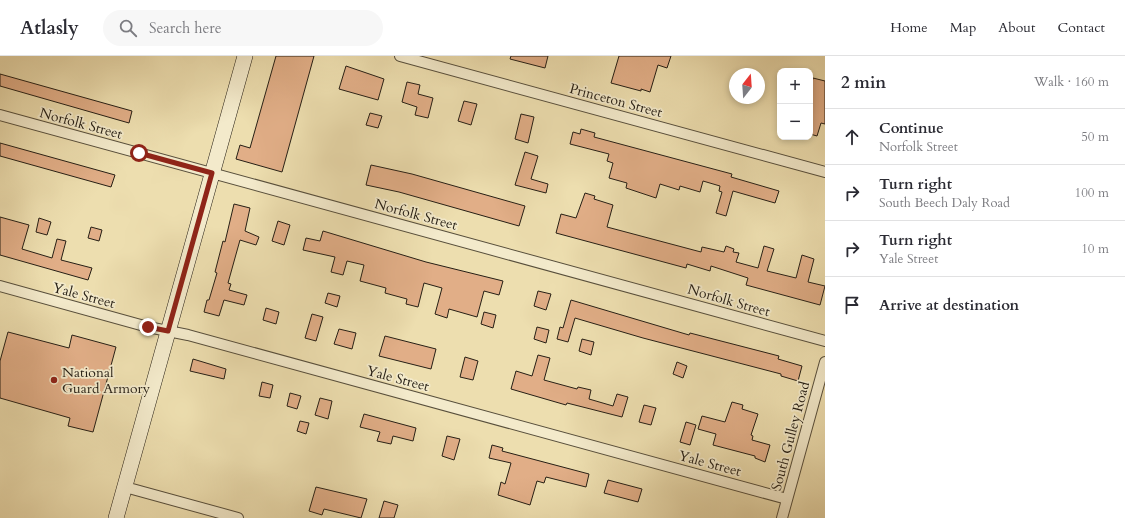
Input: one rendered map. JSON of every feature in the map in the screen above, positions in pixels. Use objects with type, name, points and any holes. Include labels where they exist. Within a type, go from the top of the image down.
[{"type":"main road","points":[[116,518],[245,56]]},
{"type":"street","name":"Princeton Street","points":[[400,56],[825,172]]},
{"type":"street","name":"Norfolk Street","points":[[0,115],[825,341]]},
{"type":"street","name":"Yale Street","points":[[0,286],[203,339],[787,499]]},
{"type":"street","name":"South Gulley Road","points":[[782,518],[825,362]]},
{"type":"street","points":[[124,488],[238,518]]},
{"type":"building","points":[[276,56],[314,56],[282,172],[236,159],[240,145],[250,148]]},
{"type":"building","points":[[511,56],[548,56],[545,68],[510,59]]},
{"type":"building","points":[[619,56],[671,56],[667,68],[658,65],[650,92],[611,83]]},
{"type":"building","points":[[346,66],[384,79],[378,100],[339,89]]},
{"type":"building","points":[[0,74],[132,111],[129,123],[0,86]]},
{"type":"building","points":[[813,78],[825,81],[825,124],[821,123],[817,136],[813,135]]},
{"type":"building","points":[[407,82],[420,85],[418,94],[433,98],[428,118],[415,115],[417,107],[402,102]]},
{"type":"building","points":[[464,101],[477,104],[471,125],[458,121]]},
{"type":"building","points":[[370,113],[382,116],[378,128],[366,125]]},
{"type":"building","points":[[521,114],[534,117],[528,143],[515,139]]},
{"type":"building","points":[[581,129],[595,133],[594,137],[732,174],[731,177],[779,191],[775,203],[733,191],[726,216],[716,213],[722,192],[719,191],[720,186],[703,181],[700,192],[680,186],[679,190],[660,184],[656,198],[626,188],[627,183],[609,178],[613,163],[607,161],[609,154],[570,144],[573,132],[580,134]]},
{"type":"building","points":[[0,143],[115,175],[111,187],[0,156]]},
{"type":"building","points":[[525,152],[538,156],[531,179],[548,184],[546,193],[515,185]]},
{"type":"building","points":[[371,165],[412,174],[525,206],[519,226],[399,192],[366,185]]},
{"type":"building","points":[[585,193],[595,196],[594,199],[613,205],[607,227],[701,252],[702,247],[724,252],[726,246],[734,249],[733,252],[739,253],[736,262],[758,268],[764,246],[774,249],[767,271],[796,278],[802,255],[814,259],[808,282],[825,286],[820,305],[746,285],[748,278],[711,266],[710,271],[687,264],[686,268],[556,233],[561,214],[576,218]]},
{"type":"building","points":[[234,204],[250,208],[245,231],[259,237],[256,245],[240,240],[228,283],[231,284],[229,290],[247,295],[244,305],[224,300],[219,316],[204,312],[217,273],[215,272],[223,241],[225,242]]},
{"type":"building","points":[[0,217],[29,225],[22,249],[52,258],[57,239],[66,241],[61,260],[92,268],[88,280],[0,255]]},
{"type":"building","points":[[39,218],[51,222],[47,235],[36,232]]},
{"type":"building","points":[[278,221],[290,225],[284,245],[272,241]]},
{"type":"building","points":[[91,227],[102,230],[99,241],[88,238]]},
{"type":"building","points":[[323,231],[426,262],[503,281],[499,295],[484,291],[477,317],[449,309],[447,318],[435,314],[442,288],[424,283],[418,307],[406,304],[407,299],[385,293],[386,288],[360,281],[364,265],[347,261],[343,275],[331,272],[335,257],[303,250],[306,238],[320,241]]},
{"type":"building","points":[[538,291],[551,294],[546,310],[534,306]]},
{"type":"building","points":[[328,293],[340,296],[337,307],[325,303]]},
{"type":"building","points":[[571,300],[689,335],[690,333],[779,356],[778,359],[802,366],[798,381],[781,376],[781,374],[643,338],[575,318],[568,342],[557,339],[560,327],[563,328]]},
{"type":"building","points":[[266,308],[279,312],[276,324],[263,320]]},
{"type":"building","points":[[484,312],[496,315],[493,328],[481,324]]},
{"type":"building","points":[[312,314],[323,317],[316,341],[305,338]]},
{"type":"building","points":[[537,327],[549,330],[546,343],[534,339]]},
{"type":"building","points":[[339,329],[356,333],[352,349],[334,344]]},
{"type":"building","name":"National Guard Armory","points":[[8,332],[69,348],[72,335],[116,347],[93,432],[68,426],[70,418],[0,398],[0,361]]},
{"type":"building","points":[[385,336],[436,349],[431,369],[379,356]]},
{"type":"building","points":[[582,339],[594,342],[591,355],[579,351]]},
{"type":"building","points":[[538,355],[550,358],[544,380],[577,389],[578,387],[591,390],[589,399],[613,406],[617,394],[628,397],[622,417],[567,403],[566,405],[511,389],[516,371],[532,376]]},
{"type":"building","points":[[465,357],[478,361],[473,380],[460,377]]},
{"type":"building","points":[[193,359],[226,369],[224,379],[190,371]]},
{"type":"building","points":[[677,362],[687,366],[683,378],[673,374]]},
{"type":"building","points":[[262,382],[273,385],[270,398],[259,396]]},
{"type":"building","points":[[290,393],[301,396],[297,409],[287,406]]},
{"type":"building","points":[[320,398],[332,401],[328,419],[315,415]]},
{"type":"building","points":[[732,402],[743,405],[742,409],[758,414],[751,435],[753,436],[752,440],[770,445],[765,462],[755,458],[755,456],[713,445],[716,434],[698,429],[702,416],[725,422]]},
{"type":"building","points":[[644,405],[656,408],[651,425],[639,422]]},
{"type":"building","points":[[364,414],[416,428],[413,441],[393,436],[391,444],[377,441],[380,432],[360,427]]},
{"type":"building","points":[[300,421],[309,423],[306,434],[297,431]]},
{"type":"building","points":[[686,422],[696,425],[690,445],[680,442]]},
{"type":"building","points":[[447,436],[460,439],[454,460],[442,456]]},
{"type":"building","points":[[492,445],[503,448],[502,451],[589,474],[586,487],[546,477],[544,483],[537,481],[530,505],[498,495],[501,482],[505,484],[511,463],[489,458]]},
{"type":"building","points":[[608,480],[642,489],[638,502],[604,493]]},
{"type":"building","points":[[316,487],[367,499],[361,518],[324,509],[322,515],[309,511]]},
{"type":"building","points":[[384,501],[398,505],[394,518],[379,518]]},
{"type":"place","name":"National Guard Armory","points":[[54,380]]},
{"type":"route","points":[[139,153],[212,173],[168,331],[148,327]]}]
